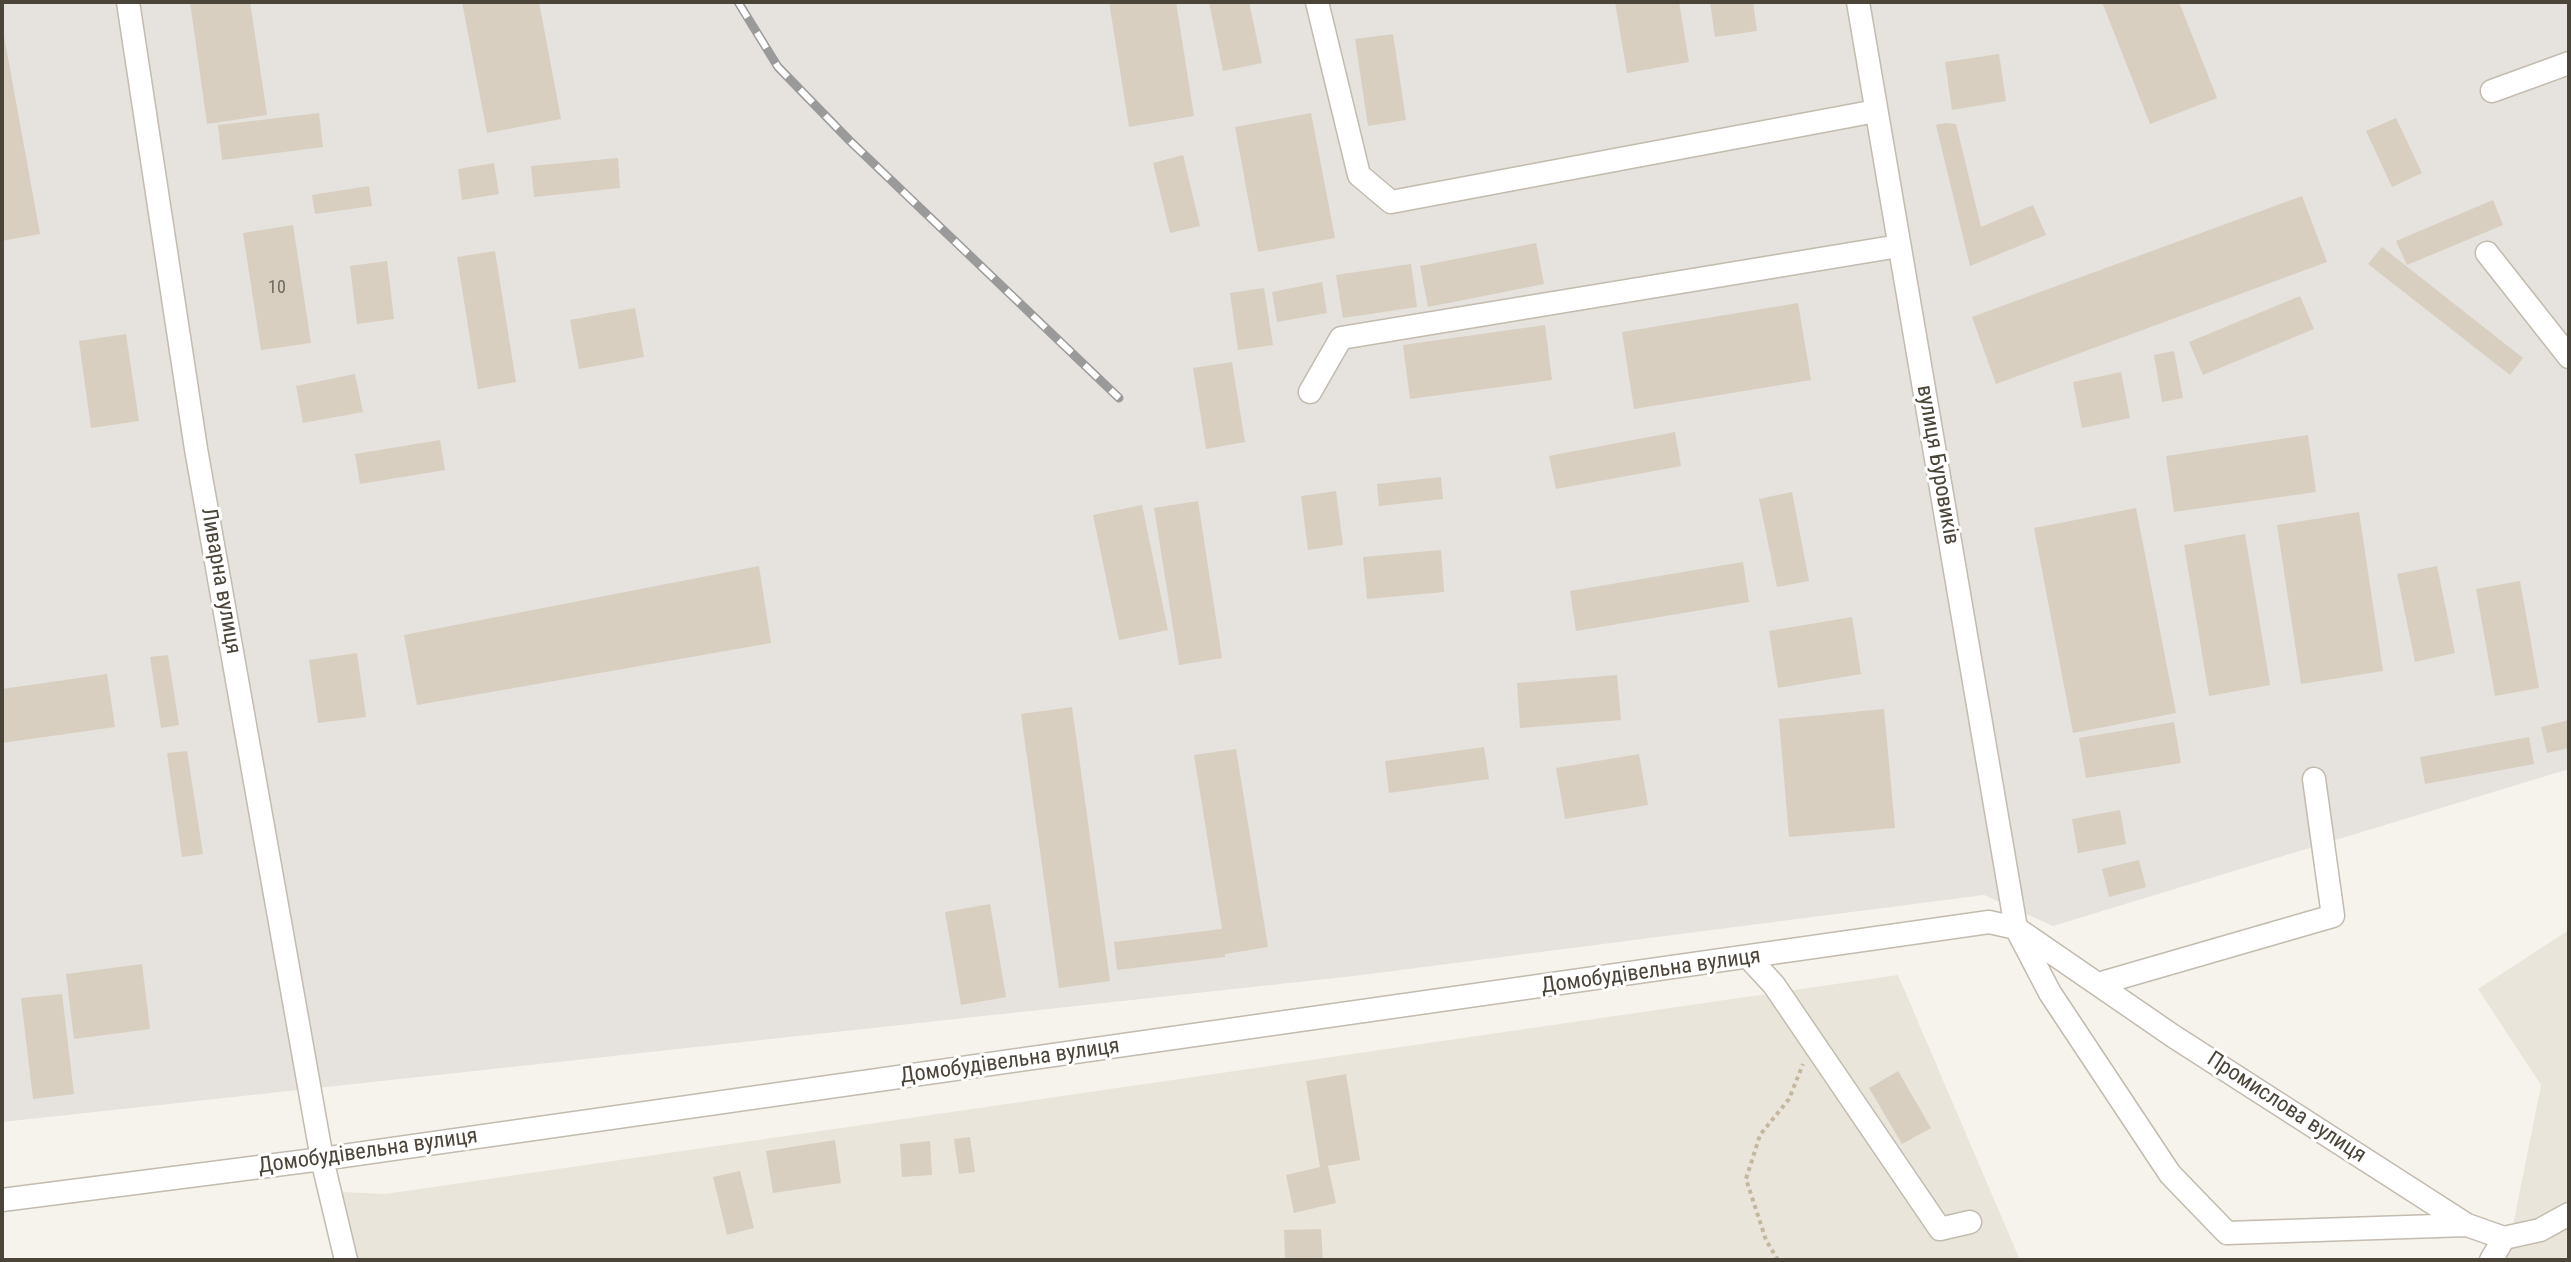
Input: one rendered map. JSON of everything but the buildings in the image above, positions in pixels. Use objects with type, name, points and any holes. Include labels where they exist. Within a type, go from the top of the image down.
[{"type":"street","name":"Ливарна вулиця","points":[[128,2],[196,449],[322,1159],[346,1260]]},
{"type":"street","points":[[1317,2],[1359,175],[1391,202],[1876,111]]},
{"type":"street","name":"вулиця Буровиків","points":[[1858,2],[2016,928],[2050,993],[2170,1174],[2227,1233],[2467,1225]]},
{"type":"street","points":[[2492,91],[2569,63]]},
{"type":"street","points":[[1310,392],[1341,338],[1899,246]]},
{"type":"street","points":[[2487,253],[2569,357]]},
{"type":"street","points":[[2098,984],[2333,916],[2314,779]]},
{"type":"street","name":"Домобудівельна вулиця","points":[[2,1200],[322,1159],[1749,958],[1954,925],[1989,922],[2016,928]]},
{"type":"street","name":"Промислова вулиця","points":[[2016,928],[2467,1225],[2504,1238]]},
{"type":"street","points":[[1749,958],[1774,985],[1940,1229],[1970,1222]]},
{"type":"street","points":[[2491,1260],[2504,1238],[2540,1230],[2569,1214]]},
{"type":"path","points":[[1778,1260],[1766,1240],[1746,1179],[1760,1135],[1789,1099],[1804,1067],[1801,1055]]},
{"type":"shaded area","points":[[2,2],[2569,2],[2569,769],[2053,926],[1984,895],[1354,976],[2,1122]]},
{"type":"shaded area","points":[[2569,930],[2569,1260],[2506,1260],[2541,1085],[2478,989]]},
{"type":"shaded area","points":[[1898,975],[2020,1260],[349,1260],[342,1192],[385,1194]]},
{"type":"railway","points":[[738,2],[778,67],[850,141],[1119,398]]}]
